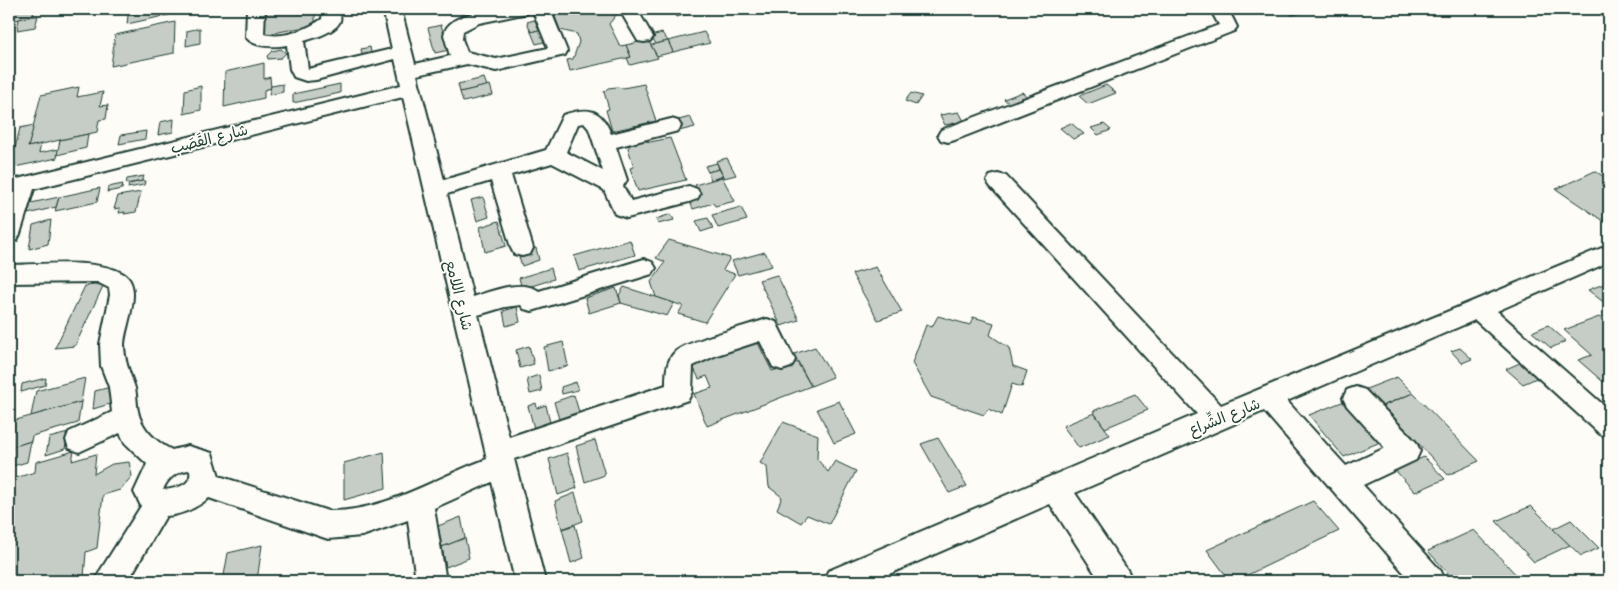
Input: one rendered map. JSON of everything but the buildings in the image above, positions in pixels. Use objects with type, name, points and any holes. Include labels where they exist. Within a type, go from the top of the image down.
[{"type":"street","points":[[256,9],[255,37],[260,40],[295,38],[327,25],[331,21],[332,9]]},
{"type":"street","name":"شارع اللامع","points":[[392,9],[530,581]]},
{"type":"street","points":[[461,59],[453,36],[457,27],[467,21],[522,9]]},
{"type":"street","points":[[295,38],[299,69],[301,73],[306,75],[406,71],[467,58],[496,66],[558,51],[541,9]]},
{"type":"street","points":[[628,9],[644,37]]},
{"type":"street","points":[[948,135],[1222,30],[1228,27],[1228,22],[1219,9]]},
{"type":"street","name":"شارع القَصَب","points":[[17,186],[406,71]]},
{"type":"street","points":[[554,155],[570,120],[581,116],[589,116],[594,119],[604,143],[616,180],[612,185]]},
{"type":"street","points":[[604,143],[671,126]]},
{"type":"street","points":[[435,190],[554,155],[612,185],[623,208],[627,210],[689,194]]},
{"type":"street","points":[[499,171],[522,248]]},
{"type":"street","points":[[998,181],[1217,418]]},
{"type":"street","points":[[9,234],[17,186]]},
{"type":"street","name":"شارع الشِّراع","points":[[839,581],[1217,418],[1609,253]]},
{"type":"street","points":[[464,310],[492,300],[518,295],[530,296],[532,302],[644,268]]},
{"type":"street","points":[[9,274],[98,273],[116,280],[122,295],[112,352],[114,366],[122,388],[126,418],[134,435],[155,455],[170,463]]},
{"type":"street","points":[[1478,309],[1609,426]]},
{"type":"street","points":[[202,483],[328,525],[345,527],[379,518],[461,481],[501,459],[679,392],[679,370],[684,359],[710,348],[767,329],[782,360]]},
{"type":"street","points":[[1268,398],[1430,581]]},
{"type":"street","points":[[1342,482],[1406,451],[1356,398]]},
{"type":"street","points":[[79,440],[126,418]]},
{"type":"street","points":[[188,458],[202,462],[205,468],[202,483],[188,497],[179,502],[158,504],[150,498],[150,484],[162,468],[170,463],[188,458]]},
{"type":"street","points":[[1056,489],[1116,581]]},
{"type":"street","points":[[419,500],[431,581]]},
{"type":"street","points":[[111,581],[158,504]]}]
